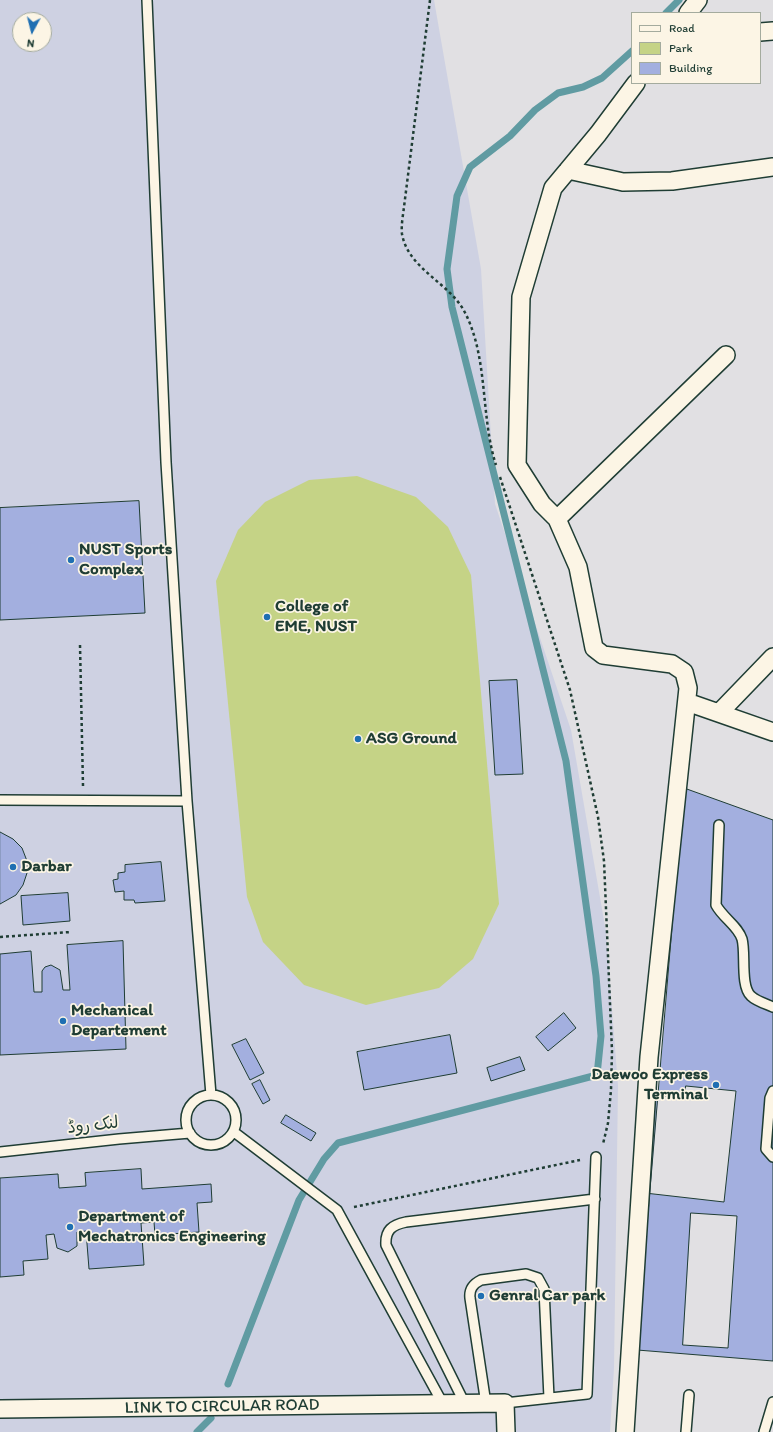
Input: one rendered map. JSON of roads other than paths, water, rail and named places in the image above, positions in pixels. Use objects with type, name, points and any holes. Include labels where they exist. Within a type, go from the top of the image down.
[{"type":"street","points":[[689,12],[698,0]]},
{"type":"street","points":[[761,32],[773,31]]},
{"type":"street","points":[[625,1432],[649,1057],[688,688],[684,672],[672,664],[602,655],[594,648],[578,567],[557,519],[542,504],[517,465],[521,297],[552,188],[598,134],[635,84]]},
{"type":"street","points":[[568,170],[623,182],[672,181],[773,167]]},
{"type":"street","points":[[557,519],[726,355]]},
{"type":"street","points":[[718,713],[773,657]]},
{"type":"street","points":[[686,702],[773,732]]},
{"type":"street","points":[[505,1403],[506,1432]]},
{"type":"street","name":"LINK TO CIRCULAR ROAD","points":[[0,1409],[505,1403]]},
{"type":"lane","points":[[147,0],[166,462],[187,801],[211,1095]]},
{"type":"lane","points":[[0,800],[187,801]]},
{"type":"lane","points":[[719,825],[716,905],[721,914],[738,930],[742,939],[746,989],[751,996],[773,1007]]},
{"type":"lane","points":[[773,1091],[770,1098],[766,1149],[773,1157]]},
{"type":"lane","points":[[211,1095],[227,1100],[233,1107],[236,1115],[234,1132],[228,1139],[221,1143],[212,1145],[203,1144],[190,1133],[186,1116],[189,1108],[195,1101],[211,1095]]},
{"type":"lane","points":[[234,1132],[337,1210],[443,1404]]},
{"type":"lane","name":"لنک روڈ","points":[[0,1152],[118,1138],[190,1133]]},
{"type":"lane","points":[[505,1403],[587,1394],[596,1157]]},
{"type":"lane","points":[[465,1404],[386,1245],[386,1237],[389,1230],[394,1225],[406,1222],[595,1199]]},
{"type":"lane","points":[[486,1404],[470,1298],[471,1289],[475,1283],[481,1280],[526,1274],[538,1278],[544,1289],[549,1398]]},
{"type":"lane","points":[[686,1432],[689,1395]]},
{"type":"lane","points":[[764,1432],[773,1402]]},
{"type":"waterway","points":[[667,12],[679,0]]},
{"type":"waterway","points":[[228,1384],[299,1200],[324,1159],[338,1143],[597,1075],[601,1036],[596,976],[566,761],[452,307],[447,269],[457,196],[470,167],[510,136],[535,110],[558,93],[583,87],[602,78],[631,52]]},
{"type":"waterway","points":[[197,1432],[211,1418]]},
{"type":"place","name":"NUST Sports Complex","points":[[71,560]]},
{"type":"place","name":"College of EME, NUST","points":[[267,617]]},
{"type":"place","name":"ASG Ground","points":[[358,739]]},
{"type":"place","name":"Darbar","points":[[13,867]]},
{"type":"place","name":"Mechanical Departement","points":[[63,1021]]},
{"type":"place","name":"Daewoo Express Terminal","points":[[716,1085]]},
{"type":"place","name":"Department of Mechatronics Engineering","points":[[70,1227]]},
{"type":"place","name":"Genral Car park","points":[[481,1296]]}]
